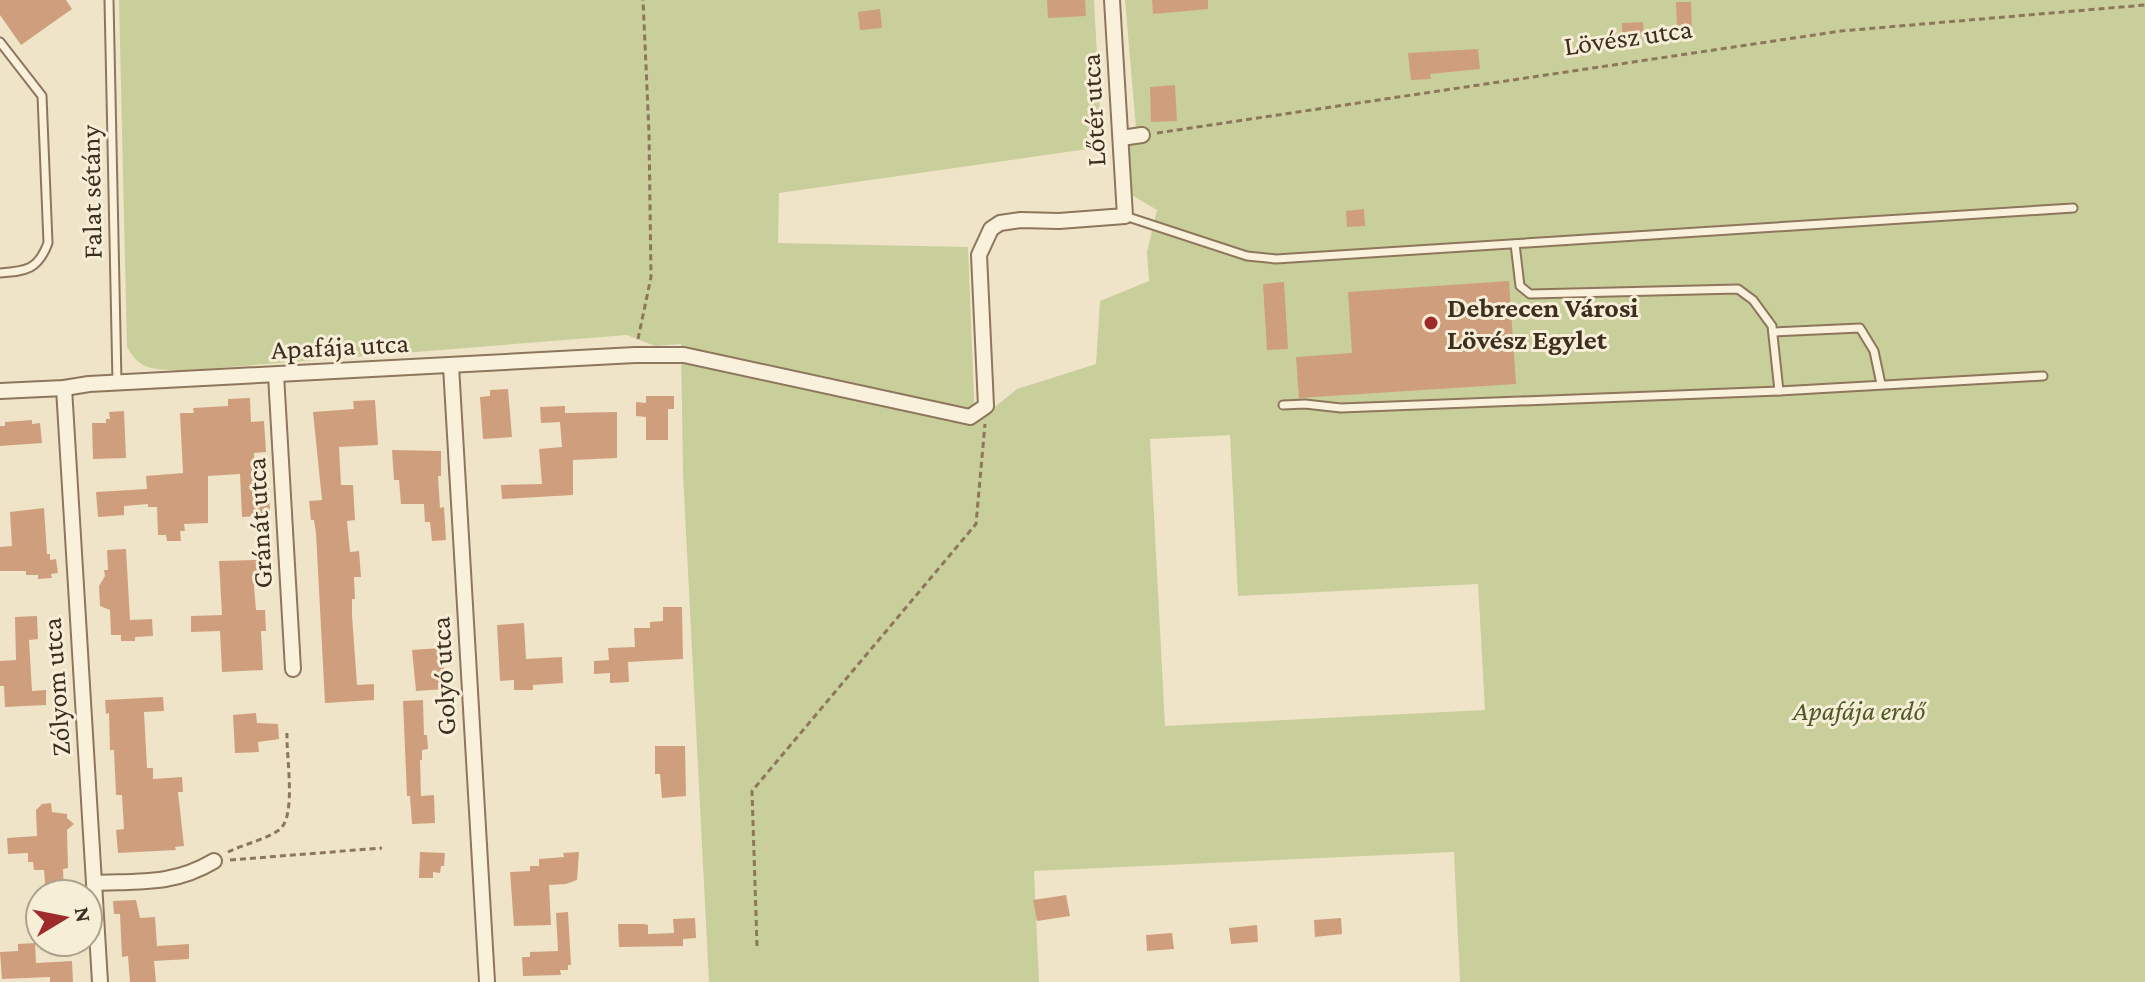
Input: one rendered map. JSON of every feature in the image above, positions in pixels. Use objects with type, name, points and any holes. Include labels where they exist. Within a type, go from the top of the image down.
[{"type":"street","name":"Lőtér utca","points":[[1112,0],[1125,216]]},
{"type":"street","points":[[1121,138],[1142,135]]},
{"type":"street","points":[[986,406],[979,255],[991,229],[1000,223],[1021,220],[1059,221],[1125,216]]},
{"type":"street","name":"Apafája utca","points":[[0,391],[117,382],[684,355],[970,417],[986,406]]},
{"type":"street","name":"Golyó utca","points":[[451,366],[487,982]]},
{"type":"street","name":"Gránát utca","points":[[276,375],[293,669]]},
{"type":"street","name":"Zólyom utca","points":[[64,388],[94,878]]},
{"type":"street","points":[[104,882],[179,878],[214,861]]},
{"type":"street","name":"Zólyom utca","points":[[99,958],[100,982]]},
{"type":"lane","name":"Falat sétány","points":[[109,0],[117,382]]},
{"type":"lane","points":[[0,42],[42,96],[48,243],[43,256],[32,268],[0,273]]},
{"type":"lane","points":[[1125,216],[1247,256],[1276,259],[2073,208]]},
{"type":"lane","points":[[1515,244],[1520,286],[1530,294],[1738,289],[1753,300],[1772,326],[1779,391]]},
{"type":"lane","points":[[1773,332],[1860,328],[1874,351],[1881,384]]},
{"type":"lane","points":[[1283,405],[1341,408],[1779,391],[2043,376]]},
{"type":"path","points":[[635,355],[651,277],[643,0]]},
{"type":"path","name":"Lövész utca","points":[[1142,135],[1841,31],[2145,5]]},
{"type":"path","points":[[757,946],[752,791],[976,524],[986,406]]},
{"type":"path","points":[[214,861],[277,831],[288,820],[287,733]]},
{"type":"path","points":[[214,861],[382,848]]},
{"type":"green space","name":"Apafája erdő","points":[[119,0],[1094,0],[1102,147],[779,193],[778,243],[968,247],[975,423],[1017,389],[1096,364],[1100,301],[1149,281],[1147,252],[1157,210],[1130,194],[1126,143],[1137,140],[1125,0],[2145,0],[2145,982],[1460,982],[1454,852],[1034,871],[1039,982],[709,982],[683,474],[681,344],[655,346],[627,335],[180,371],[143,365],[127,347]],"holes":[[[1230,435],[1238,596],[1478,584],[1485,710],[1165,726],[1150,439]]]},
{"type":"building","points":[[0,0],[66,0],[72,9],[21,45],[0,15]]},
{"type":"building","points":[[1047,0],[1085,0],[1086,16],[1048,18]]},
{"type":"building","points":[[1152,0],[1208,0],[1208,9],[1153,14]]},
{"type":"building","points":[[1676,2],[1691,2],[1692,29],[1677,29]]},
{"type":"building","points":[[880,9],[882,28],[860,30],[858,12]]},
{"type":"building","points":[[1643,22],[1644,35],[1622,36],[1622,23]]},
{"type":"building","points":[[1478,49],[1480,69],[1430,74],[1431,79],[1411,80],[1408,53]]},
{"type":"building","points":[[1175,85],[1177,121],[1151,122],[1150,87]]},
{"type":"building","points":[[1364,209],[1365,226],[1347,227],[1346,211]]},
{"type":"building","name":"Debrecen Városi Lövész Egylet","points":[[1509,281],[1516,384],[1299,398],[1296,357],[1352,353],[1348,292]]},
{"type":"building","points":[[1284,282],[1288,349],[1267,350],[1263,284]]},
{"type":"building","points":[[508,389],[512,437],[483,439],[480,397],[490,396],[490,390]]},
{"type":"building","points":[[646,396],[674,396],[674,409],[668,409],[668,440],[646,440],[646,417],[636,416],[636,402],[646,403]]},
{"type":"building","points":[[250,398],[251,422],[264,421],[266,452],[254,453],[256,489],[269,488],[270,515],[242,517],[240,474],[208,476],[208,523],[184,524],[185,531],[180,531],[181,541],[167,541],[166,535],[158,535],[157,507],[148,507],[148,504],[124,506],[124,515],[98,517],[96,492],[147,489],[146,476],[183,473],[180,413],[194,413],[193,408],[228,406],[228,399]]},
{"type":"building","points":[[375,400],[378,445],[339,447],[341,485],[353,485],[355,520],[347,521],[350,552],[359,551],[361,577],[354,577],[355,599],[352,599],[357,685],[374,684],[374,700],[325,703],[316,533],[309,501],[322,500],[313,412],[354,409],[353,401]]},
{"type":"building","points":[[565,406],[565,413],[617,412],[617,458],[573,460],[573,495],[502,499],[501,485],[542,484],[539,449],[562,447],[560,422],[541,423],[540,407]]},
{"type":"building","points":[[124,411],[126,458],[93,459],[92,423],[106,423],[106,419],[110,419],[109,412]]},
{"type":"building","points":[[32,420],[32,424],[40,423],[42,443],[0,446],[0,426],[5,426],[5,422]]},
{"type":"building","points":[[392,450],[441,451],[441,476],[438,476],[446,540],[432,541],[430,522],[425,522],[424,504],[401,504],[399,480],[394,480]]},
{"type":"building","points":[[44,508],[47,554],[50,554],[50,560],[56,559],[58,573],[51,574],[52,578],[38,579],[38,575],[26,575],[26,571],[0,571],[0,547],[12,546],[10,512]]},
{"type":"building","points":[[126,549],[130,620],[152,619],[153,636],[135,637],[135,641],[121,641],[121,635],[111,635],[110,610],[100,606],[99,586],[105,576],[104,570],[108,570],[107,550]]},
{"type":"building","points":[[258,560],[259,586],[254,586],[256,610],[265,610],[266,631],[261,631],[263,670],[222,672],[220,631],[191,632],[191,616],[222,615],[219,561]]},
{"type":"building","points":[[663,607],[682,607],[683,659],[628,662],[629,682],[610,683],[610,673],[594,674],[594,661],[609,660],[608,648],[635,647],[634,628],[650,628],[650,622],[663,621]]},
{"type":"building","points":[[37,616],[38,639],[29,640],[32,691],[46,690],[46,705],[5,707],[4,686],[0,686],[0,661],[16,660],[15,617]]},
{"type":"building","points":[[524,623],[526,659],[562,657],[563,683],[533,685],[533,690],[514,690],[514,680],[500,681],[497,625]]},
{"type":"building","points":[[440,648],[446,689],[416,691],[412,650]]},
{"type":"building","points":[[163,697],[164,711],[144,712],[147,768],[153,768],[153,779],[182,777],[183,792],[178,792],[184,846],[175,847],[176,850],[118,853],[116,830],[124,829],[122,795],[116,795],[114,750],[110,750],[109,713],[106,714],[105,700]]},
{"type":"building","points":[[423,700],[424,735],[427,735],[428,749],[422,750],[420,760],[421,796],[434,795],[435,823],[412,824],[410,796],[407,796],[403,701]]},
{"type":"building","points":[[256,713],[257,723],[278,724],[279,739],[258,742],[259,752],[235,753],[233,715]]},
{"type":"building","points":[[655,746],[685,746],[686,796],[662,798],[660,774],[655,774]]},
{"type":"building","points":[[51,803],[52,812],[67,814],[74,824],[67,830],[68,868],[63,869],[63,878],[45,878],[44,870],[34,870],[33,862],[28,862],[28,853],[8,854],[7,838],[37,836],[36,810],[42,804]]},
{"type":"building","points":[[420,852],[445,853],[444,866],[441,866],[440,873],[433,872],[433,878],[419,878]]},
{"type":"building","points":[[579,852],[577,880],[549,885],[551,925],[514,926],[510,872],[530,871],[530,866],[539,866],[539,859]]},
{"type":"building","points":[[1066,895],[1070,916],[1037,921],[1033,900]]},
{"type":"building","points":[[136,900],[140,918],[155,917],[157,946],[189,944],[189,959],[154,961],[156,982],[130,982],[128,956],[122,957],[120,914],[114,914],[113,901]]},
{"type":"building","points":[[568,912],[571,965],[568,965],[568,970],[560,970],[561,975],[523,976],[522,957],[530,957],[530,952],[558,951],[556,913]]},
{"type":"building","points":[[695,918],[696,938],[683,939],[683,946],[619,947],[618,924],[648,925],[648,934],[674,933],[673,919]]},
{"type":"building","points":[[1341,918],[1342,934],[1315,937],[1314,920]]},
{"type":"building","points":[[1257,925],[1258,942],[1231,944],[1229,928]]},
{"type":"building","points":[[1172,933],[1174,949],[1147,951],[1146,935]]},
{"type":"building","points":[[18,944],[24,944],[24,958],[36,958],[36,963],[72,961],[73,982],[50,982],[50,977],[2,979],[0,952],[18,951]]},
{"type":"place","name":"Debrecen Városi Lövész Egylet","points":[[1431,323]]}]
